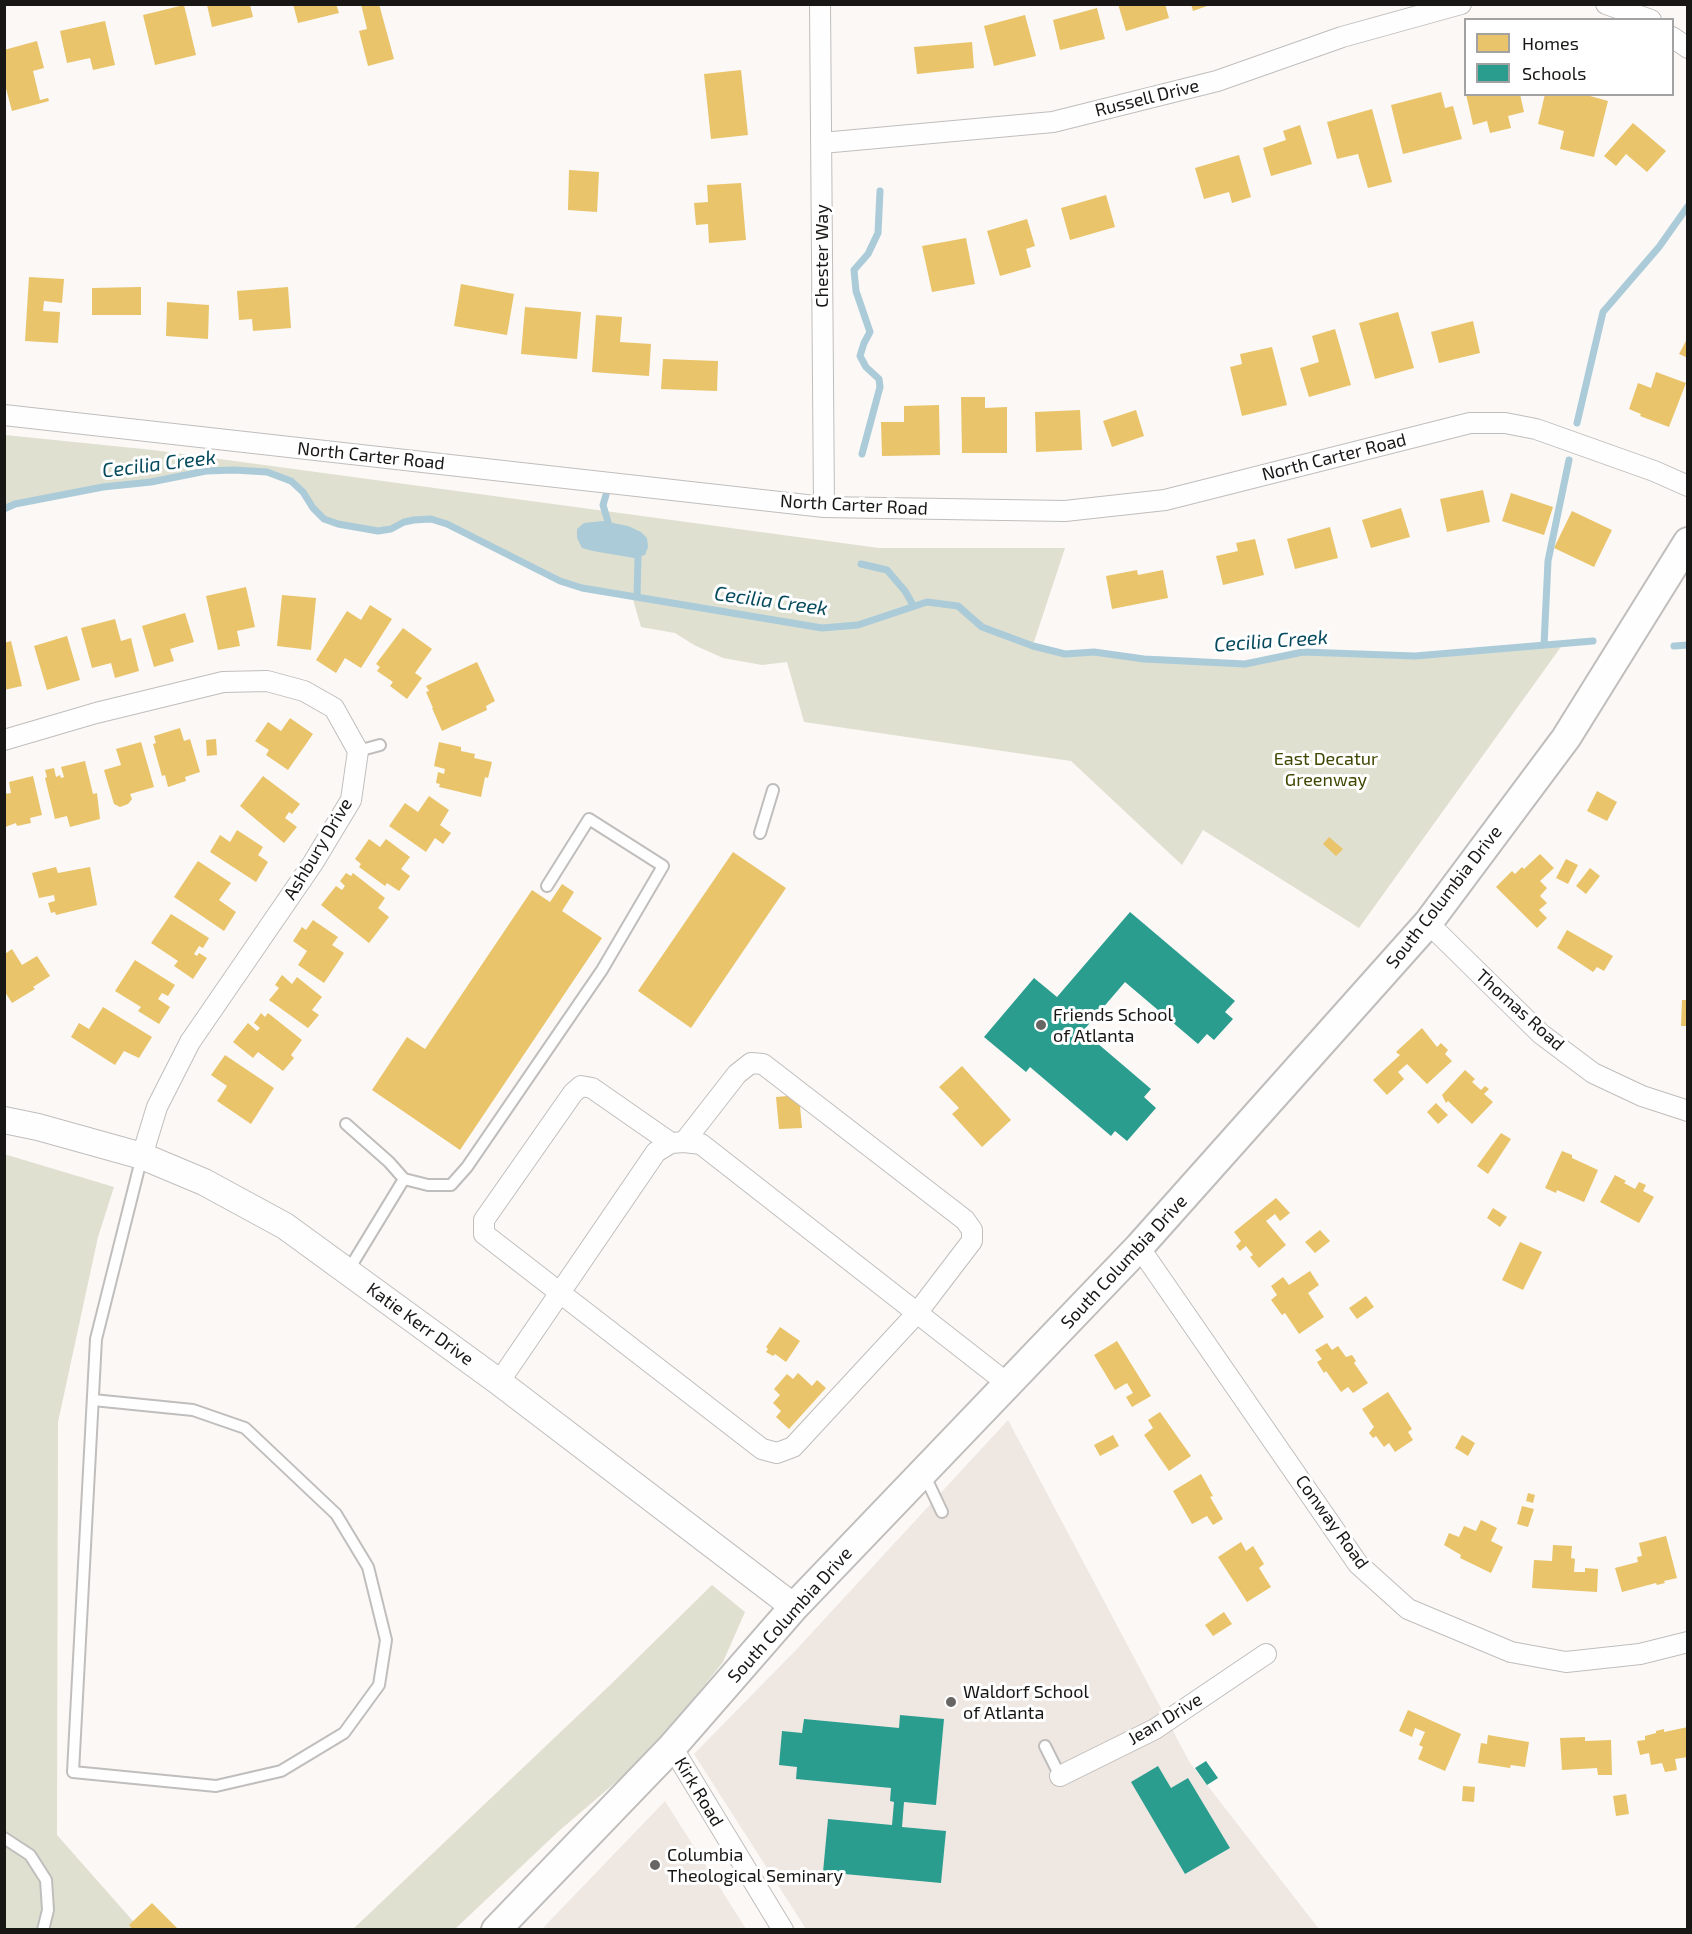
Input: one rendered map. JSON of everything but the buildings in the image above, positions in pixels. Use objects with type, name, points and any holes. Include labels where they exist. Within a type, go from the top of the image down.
[{"type":"main road","name":"South Columbia Drive","points":[[496,1929],[672,1746],[794,1607],[1139,1247],[1428,923],[1566,738],[1688,542]]},
{"type":"street","name":"Chester Way","points":[[820,4],[824,507]]},
{"type":"street","name":"Russell Drive","points":[[822,143],[1053,122],[1217,81],[1342,37],[1461,4]]},
{"type":"street","points":[[1606,4],[1645,18]]},
{"type":"street","points":[[1674,38],[1688,48]]},
{"type":"street","name":"North Carter Road","points":[[4,415],[824,507],[1065,511],[1165,500],[1470,423],[1505,423],[1536,429],[1654,471],[1688,486]]},
{"type":"street","points":[[4,740],[96,713],[223,682],[267,681],[304,691],[333,708],[358,751]]},
{"type":"street","name":"Ashbury Drive","points":[[142,1156],[157,1107],[190,1042],[313,863],[351,800],[358,751]]},
{"type":"street","name":"Thomas Road","points":[[1428,923],[1541,1034],[1593,1073],[1642,1096],[1688,1111]]},
{"type":"street","points":[[499,1382],[559,1292],[656,1152],[678,1142],[737,1074],[750,1063],[763,1064],[965,1220],[972,1230],[972,1241],[917,1313],[793,1447],[777,1453],[762,1449],[559,1292],[484,1234],[484,1220],[573,1093],[581,1086],[592,1088],[678,1142],[701,1144],[917,1313],[1008,1384]]},
{"type":"street","name":"Katie Kerr Drive","points":[[4,1120],[38,1127],[142,1156],[204,1182],[285,1226],[499,1382],[794,1607]]},
{"type":"street","name":"Conway Road","points":[[1139,1247],[1359,1564],[1408,1609],[1511,1652],[1566,1662],[1640,1654],[1688,1642]]},
{"type":"street","name":"Jean Drive","points":[[1060,1776],[1155,1729],[1266,1654]]},
{"type":"street","name":"Kirk Road","points":[[672,1746],[783,1929]]},
{"type":"lane","points":[[358,751],[380,745]]},
{"type":"lane","points":[[760,834],[773,790]]},
{"type":"lane","points":[[346,1124],[389,1162],[404,1179],[428,1185],[452,1185],[467,1167],[602,970],[663,866],[589,819],[547,886]]},
{"type":"lane","points":[[93,1400],[193,1410],[245,1428],[336,1514],[368,1567],[386,1640],[379,1685],[344,1732],[281,1771],[216,1786],[73,1772],[96,1340],[142,1156]]},
{"type":"lane","points":[[348,1271],[404,1179]]},
{"type":"lane","points":[[923,1472],[942,1512]]},
{"type":"lane","points":[[1045,1746],[1060,1776]]},
{"type":"lane","points":[[4,1838],[30,1855],[46,1880],[48,1910],[43,1929]]},
{"type":"shaded area","name":"Waldorf School of Atlanta","points":[[1008,1420],[1190,1763],[1319,1929],[806,1929],[694,1754],[795,1651]]},
{"type":"shaded area","name":"Columbia Theological Seminary","points":[[665,1801],[746,1929],[542,1929]]},
{"type":"green space","name":"East Decatur Greenway","points":[[5,435],[153,450],[879,548],[1065,548],[1033,645],[1065,654],[1114,653],[1144,659],[1245,664],[1303,652],[1415,656],[1563,644],[1359,928],[1203,830],[1182,865],[1071,761],[804,722],[787,662],[762,665],[723,658],[694,645],[675,633],[641,627],[632,596],[582,588],[560,581],[447,524],[431,519],[404,522],[391,529],[378,531],[338,524],[324,519],[313,508],[304,491],[291,481],[267,472],[234,470],[206,471],[151,482],[103,487],[15,504],[5,509]]},
{"type":"green space","points":[[4,1154],[114,1187],[98,1237],[58,1422],[57,1835],[140,1929],[5,1929]]},
{"type":"green space","points":[[712,1585],[745,1612],[723,1662],[650,1753],[560,1830],[455,1929],[352,1930],[609,1686]]},
{"type":"water","points":[[603,521],[628,526],[641,532],[647,538],[648,547],[645,555],[634,558],[582,548],[577,538],[577,529],[584,523]]},
{"type":"waterway","points":[[862,454],[880,387],[879,379],[866,367],[860,356],[870,332],[856,291],[854,270],[868,254],[878,233],[880,191]]},
{"type":"waterway","points":[[1577,423],[1603,312],[1659,247],[1688,206]]},
{"type":"waterway","points":[[1544,645],[1548,561],[1569,460]]},
{"type":"waterway","name":"Cecilia Creek","points":[[4,509],[15,504],[103,487],[151,482],[206,471],[267,472],[291,481],[303,492],[313,508],[324,519],[338,524],[378,531],[391,529],[404,522],[431,519],[447,524],[560,581],[582,588],[822,628],[858,625],[927,602],[958,606],[982,627],[1033,646],[1065,654],[1094,652],[1144,659],[1245,664],[1303,652],[1415,656],[1593,641]]},
{"type":"waterway","points":[[606,495],[603,505],[608,522]]},
{"type":"waterway","points":[[637,597],[638,557]]},
{"type":"waterway","points":[[861,564],[887,570],[905,591],[913,605]]},
{"type":"waterway","name":"Cecilia Creek","points":[[1674,646],[1688,645]]},
{"type":"place","name":"Friends School of Atlanta","points":[[1041,1025]]},
{"type":"place","name":"Waldorf School of Atlanta","points":[[951,1702]]},
{"type":"place","name":"Columbia Theological Seminary","points":[[655,1865]]}]
